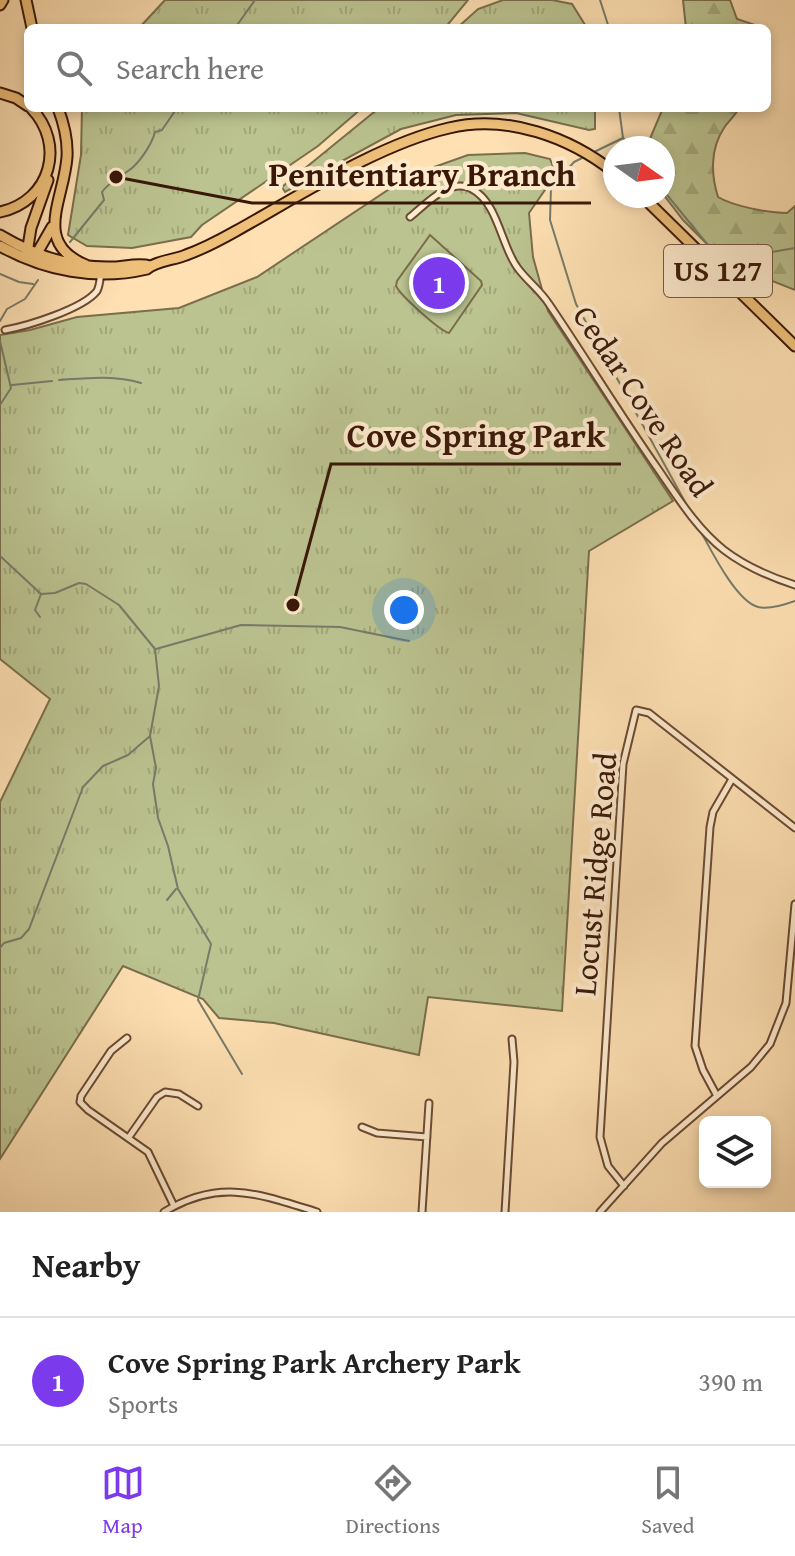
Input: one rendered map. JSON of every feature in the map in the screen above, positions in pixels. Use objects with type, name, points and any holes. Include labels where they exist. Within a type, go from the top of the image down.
[{"type":"highway","points":[[26,0],[31,24]]},
{"type":"highway","points":[[0,93],[24,103]]},
{"type":"highway","points":[[31,256],[31,228],[50,173],[51,148],[46,128],[34,112]]},
{"type":"highway","points":[[31,256],[49,236],[56,215],[68,152],[59,112]]},
{"type":"highway","points":[[0,246],[70,272],[141,271],[201,249],[341,173],[403,144],[450,127],[484,125],[532,130],[579,149],[603,165]]},
{"type":"highway","points":[[0,212],[23,203],[36,192],[49,170],[51,148]]},
{"type":"highway","name":"US 127","points":[[654,208],[795,346]]},
{"type":"highway","points":[[56,215],[57,244],[68,257],[101,271]]},
{"type":"highway","points":[[0,235],[31,256],[86,265]]},
{"type":"street","name":"Cedar Cove Road","points":[[410,217],[452,187],[462,186],[477,193],[491,210],[505,246],[519,270],[549,303],[650,458],[694,519],[732,556],[763,573],[795,585]]},
{"type":"street","points":[[5,330],[44,322],[86,299],[97,291],[101,271]]},
{"type":"street","name":"Locust Ridge Road","points":[[624,1186],[608,1166],[600,1137],[623,764],[636,710],[649,713],[795,828]]},
{"type":"street","points":[[717,1096],[695,1046],[710,827],[713,812],[732,779]]},
{"type":"street","points":[[600,1212],[662,1143],[751,1067],[770,1044],[780,1025],[786,1003],[795,904]]},
{"type":"street","points":[[127,1038],[111,1051],[80,1100],[88,1110],[150,1155],[174,1206]]},
{"type":"street","points":[[505,1212],[514,1062],[512,1039]]},
{"type":"street","points":[[129,1137],[157,1097],[165,1092],[179,1094],[198,1106]]},
{"type":"street","points":[[422,1212],[429,1103]]},
{"type":"street","points":[[362,1127],[377,1133],[427,1137]]},
{"type":"street","points":[[164,1212],[208,1193],[238,1191],[317,1212]]},
{"type":"green space","points":[[165,0],[468,0],[448,24],[143,24]]},
{"type":"green space","points":[[503,0],[552,0],[572,4],[584,24],[461,24],[478,9]]},
{"type":"green space","points":[[683,0],[730,0],[737,19],[752,24],[686,24]]},
{"type":"green space","points":[[82,112],[357,112],[318,146],[202,225],[191,237],[132,248],[87,246],[68,235],[81,155]]},
{"type":"green space","points":[[374,112],[595,112],[595,129],[589,130],[516,113],[456,115],[401,129],[285,192],[282,187]]},
{"type":"green space","points":[[661,112],[736,112],[719,136],[714,153],[713,171],[718,197],[770,212],[787,213],[795,206],[795,290],[725,262],[674,208],[675,136],[651,136]]},
{"type":"green space","points":[[525,153],[550,159],[556,174],[529,213],[533,257],[548,311],[673,501],[589,551],[562,1011],[428,997],[419,1055],[274,1023],[219,1018],[203,999],[123,966],[0,1159],[0,802],[50,699],[0,659],[0,335],[77,317],[179,308],[257,277],[409,176],[468,155]]},
{"type":"green space","points":[[430,235],[482,285],[449,333],[421,312],[396,286]]},
{"type":"waterway","points":[[238,24],[255,0]]},
{"type":"waterway","points":[[600,0],[608,24]]},
{"type":"waterway","points":[[70,242],[104,200],[102,192],[136,164],[155,132],[162,130],[174,112]]},
{"type":"waterway","points":[[620,112],[623,136]]},
{"type":"waterway","points":[[592,153],[603,148]]},
{"type":"waterway","points":[[582,158],[574,162],[551,188],[550,220],[576,304],[689,509]]},
{"type":"waterway","points":[[675,205],[712,250],[760,254],[795,248]]},
{"type":"waterway","points":[[0,274],[33,284]]},
{"type":"waterway","points":[[0,321],[7,309],[25,299],[38,280]]},
{"type":"waterway","points":[[0,341],[11,388],[0,405]]},
{"type":"waterway","points":[[59,380],[110,378],[141,383]]},
{"type":"waterway","points":[[12,385],[52,381]]},
{"type":"waterway","points":[[701,532],[725,574],[750,603],[767,608],[795,601]]},
{"type":"waterway","points":[[0,556],[41,594],[55,593],[79,583],[86,584],[119,605],[155,649],[159,686],[150,736],[156,768],[153,784],[158,818],[178,889],[211,944],[198,1000],[242,1074]]},
{"type":"waterway","points":[[40,617],[35,610],[41,594]]},
{"type":"waterway","points":[[156,649],[241,625],[340,627],[409,641]]},
{"type":"waterway","points":[[0,948],[4,943],[21,938],[29,929],[83,787],[103,766],[128,755],[150,736]]},
{"type":"waterway","points":[[167,900],[176,889]]},
{"type":"place","name":"Penitentiary Branch","points":[[116,177]]},
{"type":"place","name":"Cove Spring Park Archery Park","points":[[439,283]]},
{"type":"place","name":"Cove Spring Park","points":[[293,605]]}]
